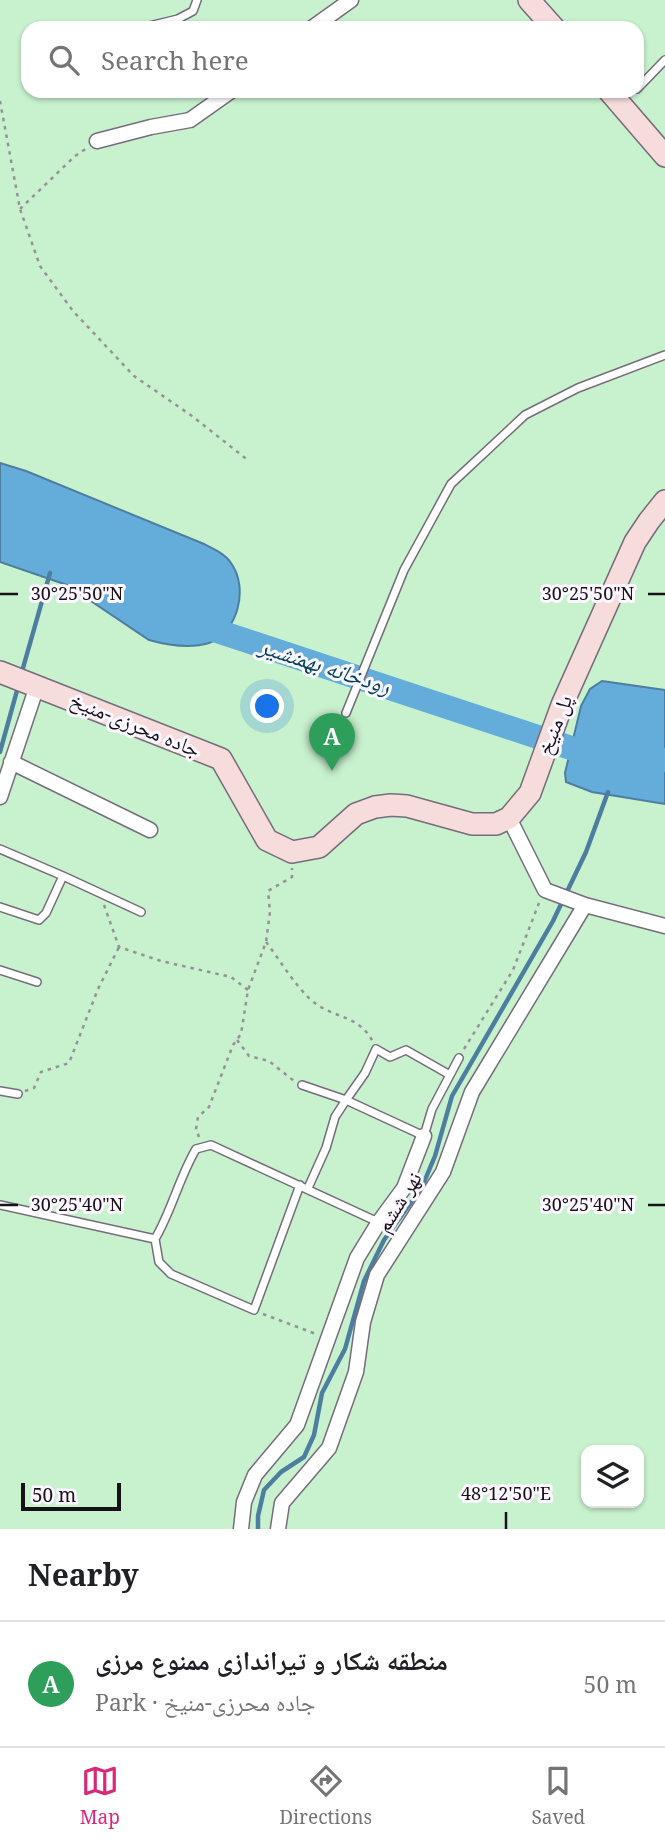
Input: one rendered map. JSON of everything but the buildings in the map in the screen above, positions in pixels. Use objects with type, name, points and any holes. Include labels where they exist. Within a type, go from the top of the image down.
[{"type":"main road","points":[[529,0],[548,21]]},
{"type":"main road","points":[[629,98],[665,156]]},
{"type":"main road","name":"پل منیخ","points":[[509,818],[530,793],[562,705],[641,531],[665,501]]},
{"type":"main road","name":"جاده محرزی-منیخ","points":[[20,679],[221,759],[267,840],[292,852]]},
{"type":"main road","points":[[292,852],[318,847],[356,814],[375,807],[407,806],[486,826],[509,818]]},
{"type":"street","points":[[322,21],[351,0]]},
{"type":"street","points":[[97,141],[190,120],[221,98]]},
{"type":"street","points":[[0,797],[11,762],[20,679]]},
{"type":"street","points":[[11,762],[150,830]]},
{"type":"street","points":[[509,818],[549,892],[579,903],[665,926]]},
{"type":"street","name":"نهر ششم","points":[[278,1529],[282,1503],[329,1448],[356,1372],[363,1322],[377,1275],[443,1172],[472,1092],[579,903]]},
{"type":"street","points":[[242,1529],[243,1502],[255,1475],[297,1425],[357,1258],[404,1188],[424,1136]]},
{"type":"lane","points":[[170,21],[193,11],[197,0]]},
{"type":"lane","points":[[644,78],[665,60]]},
{"type":"lane","points":[[346,713],[404,570],[451,484],[525,415],[578,388],[665,355]]},
{"type":"lane","points":[[0,849],[141,912]]},
{"type":"lane","points":[[0,907],[39,920],[46,913],[63,876]]},
{"type":"lane","points":[[0,970],[37,982]]},
{"type":"lane","points":[[309,1188],[326,1148],[335,1117],[365,1073],[376,1049],[390,1057],[406,1050],[450,1075]]},
{"type":"lane","points":[[302,1085],[346,1100],[424,1136],[432,1109],[459,1058]]},
{"type":"lane","points":[[0,1091],[18,1094]]},
{"type":"lane","points":[[300,1185],[254,1310],[172,1274],[159,1262],[155,1239],[167,1217],[184,1170],[196,1149],[211,1145],[309,1188],[379,1222]]},
{"type":"lane","points":[[0,1205],[155,1239]]},
{"type":"path","points":[[0,101],[20,209],[40,266],[73,311],[134,376],[192,416],[249,461]]},
{"type":"path","points":[[20,209],[75,156],[97,141]]},
{"type":"path","points":[[202,1147],[197,1129],[198,1117],[209,1107],[221,1074],[241,1034],[248,990],[266,942],[270,912],[268,891],[292,877],[292,852]]},
{"type":"path","points":[[18,1094],[34,1088],[41,1072],[69,1063],[98,989],[119,947],[99,892]]},
{"type":"path","points":[[459,1058],[513,970],[549,892]]},
{"type":"path","points":[[266,942],[311,1000],[329,1011],[354,1020],[368,1032],[376,1049]]},
{"type":"path","points":[[119,947],[161,961],[231,977],[248,990]]},
{"type":"path","points":[[237,1040],[249,1056],[270,1062],[290,1080],[302,1085]]},
{"type":"path","points":[[254,1310],[328,1339]]},
{"type":"green space","points":[[0,0],[665,0],[665,1529],[0,1529]]},
{"type":"water","points":[[0,463],[26,471],[204,544],[222,554],[236,573],[240,596],[238,608],[227,629],[219,637],[202,645],[179,646],[149,640],[67,585],[0,562]]},
{"type":"water","points":[[602,681],[665,690],[665,804],[592,792],[566,782],[565,773],[581,706],[590,689]]},
{"type":"waterway","points":[[21,675],[50,573]]},
{"type":"waterway","name":"رودخانه بهمنشیر","points":[[193,623],[577,750],[665,760]]},
{"type":"waterway","points":[[0,752],[18,687]]},
{"type":"waterway","points":[[258,1529],[264,1490],[281,1472],[304,1457],[314,1435],[322,1393],[345,1349],[364,1281],[384,1240],[422,1187],[435,1156],[452,1096],[553,921],[586,852],[608,792]]},
{"type":"place","name":"منطقه شکار و تیراندازی ممنوع مرزی","points":[[332,771]]}]
